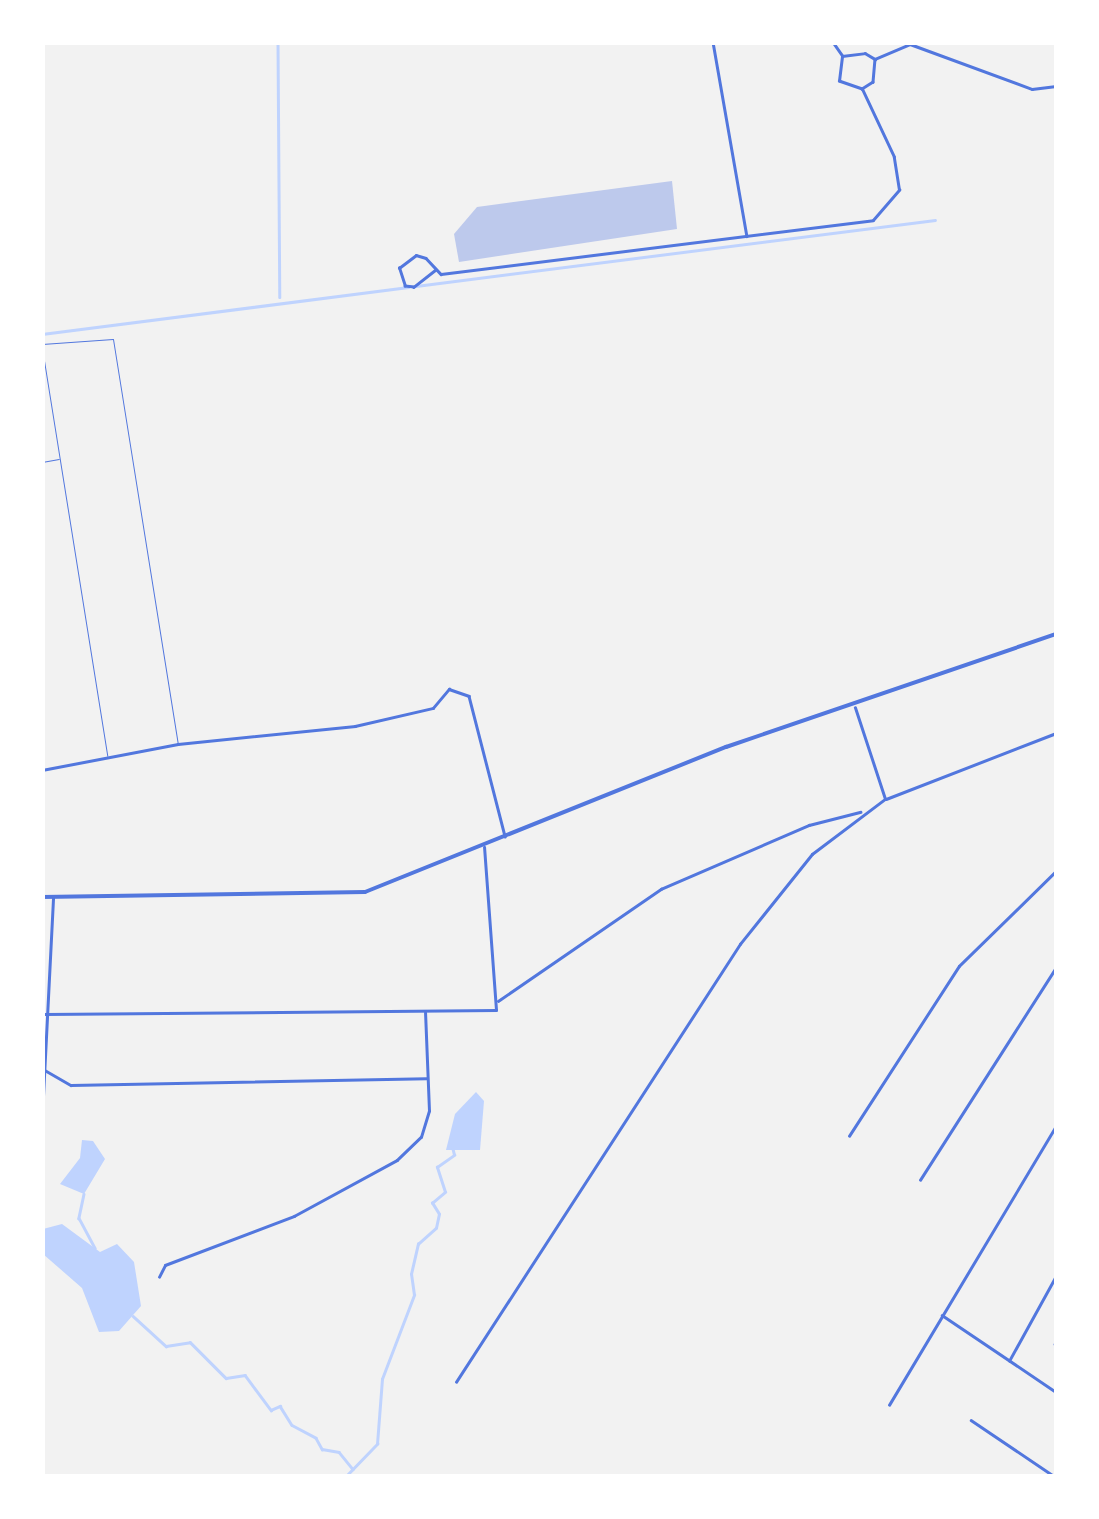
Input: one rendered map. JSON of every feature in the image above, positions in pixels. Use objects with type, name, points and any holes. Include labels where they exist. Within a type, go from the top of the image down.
[{"type":"street","points":[[712,42],[747,236]]},
{"type":"street","points":[[436,270],[416,254],[399,268],[405,286],[414,287],[436,270],[873,220],[899,190],[894,157],[862,89],[839,81],[842,56],[834,42]]},
{"type":"street","points":[[842,56],[858,52],[875,59],[910,44],[1032,90],[1056,86]]},
{"type":"street","points":[[862,89],[873,82],[875,59]]},
{"type":"street","points":[[42,897],[365,892],[726,747],[856,708],[1056,634]]},
{"type":"street","points":[[42,770],[178,744],[355,726],[433,708],[449,689],[468,693],[504,836]]},
{"type":"street","points":[[856,708],[884,800]]},
{"type":"street","points":[[456,1382],[740,944],[812,854],[862,812],[884,800],[1056,733]]},
{"type":"street","points":[[496,1002],[661,889],[809,826],[862,812]]},
{"type":"street","points":[[45,1014],[496,1010],[484,845]]},
{"type":"street","points":[[848,1136],[959,966],[1056,871]]},
{"type":"street","points":[[42,1116],[53,896]]},
{"type":"street","points":[[920,1180],[1056,967]]},
{"type":"street","points":[[159,1277],[165,1265],[294,1216],[397,1160],[421,1138],[429,1111],[425,1011]]},
{"type":"street","points":[[43,1069],[71,1085],[427,1078]]},
{"type":"street","points":[[889,1405],[1056,1126]]},
{"type":"street","points":[[1009,1361],[1056,1276]]},
{"type":"street","points":[[942,1315],[1056,1392]]},
{"type":"street","points":[[971,1420],[1054,1476]]},
{"type":"lane","points":[[108,756],[42,346],[113,339],[178,744]]},
{"type":"lane","points":[[42,462],[59,459]]},
{"type":"water","points":[[476,1092],[484,1101],[480,1150],[446,1150],[455,1114]]},
{"type":"water","points":[[82,1140],[93,1141],[105,1159],[84,1194],[60,1184],[80,1158]]},
{"type":"water","points":[[62,1224],[100,1252],[117,1244],[134,1262],[141,1306],[119,1331],[99,1332],[82,1288],[43,1254],[43,1229]]},
{"type":"building","points":[[672,181],[677,229],[459,262],[454,234],[477,207]]},
{"type":"waterway","points":[[278,42],[280,297]]},
{"type":"waterway","points":[[416,286],[935,220]]},
{"type":"waterway","points":[[42,334],[408,287]]},
{"type":"waterway","points":[[346,1476],[377,1444],[382,1379],[414,1295],[411,1274],[418,1244],[436,1228],[439,1214],[432,1203],[445,1192],[437,1167],[454,1155],[452,1147]]},
{"type":"waterway","points":[[84,1194],[79,1218],[95,1248]]},
{"type":"waterway","points":[[133,1316],[166,1346],[190,1342],[226,1378],[245,1375],[271,1410],[280,1406],[292,1425],[316,1438],[322,1449],[339,1452],[353,1469]]}]
